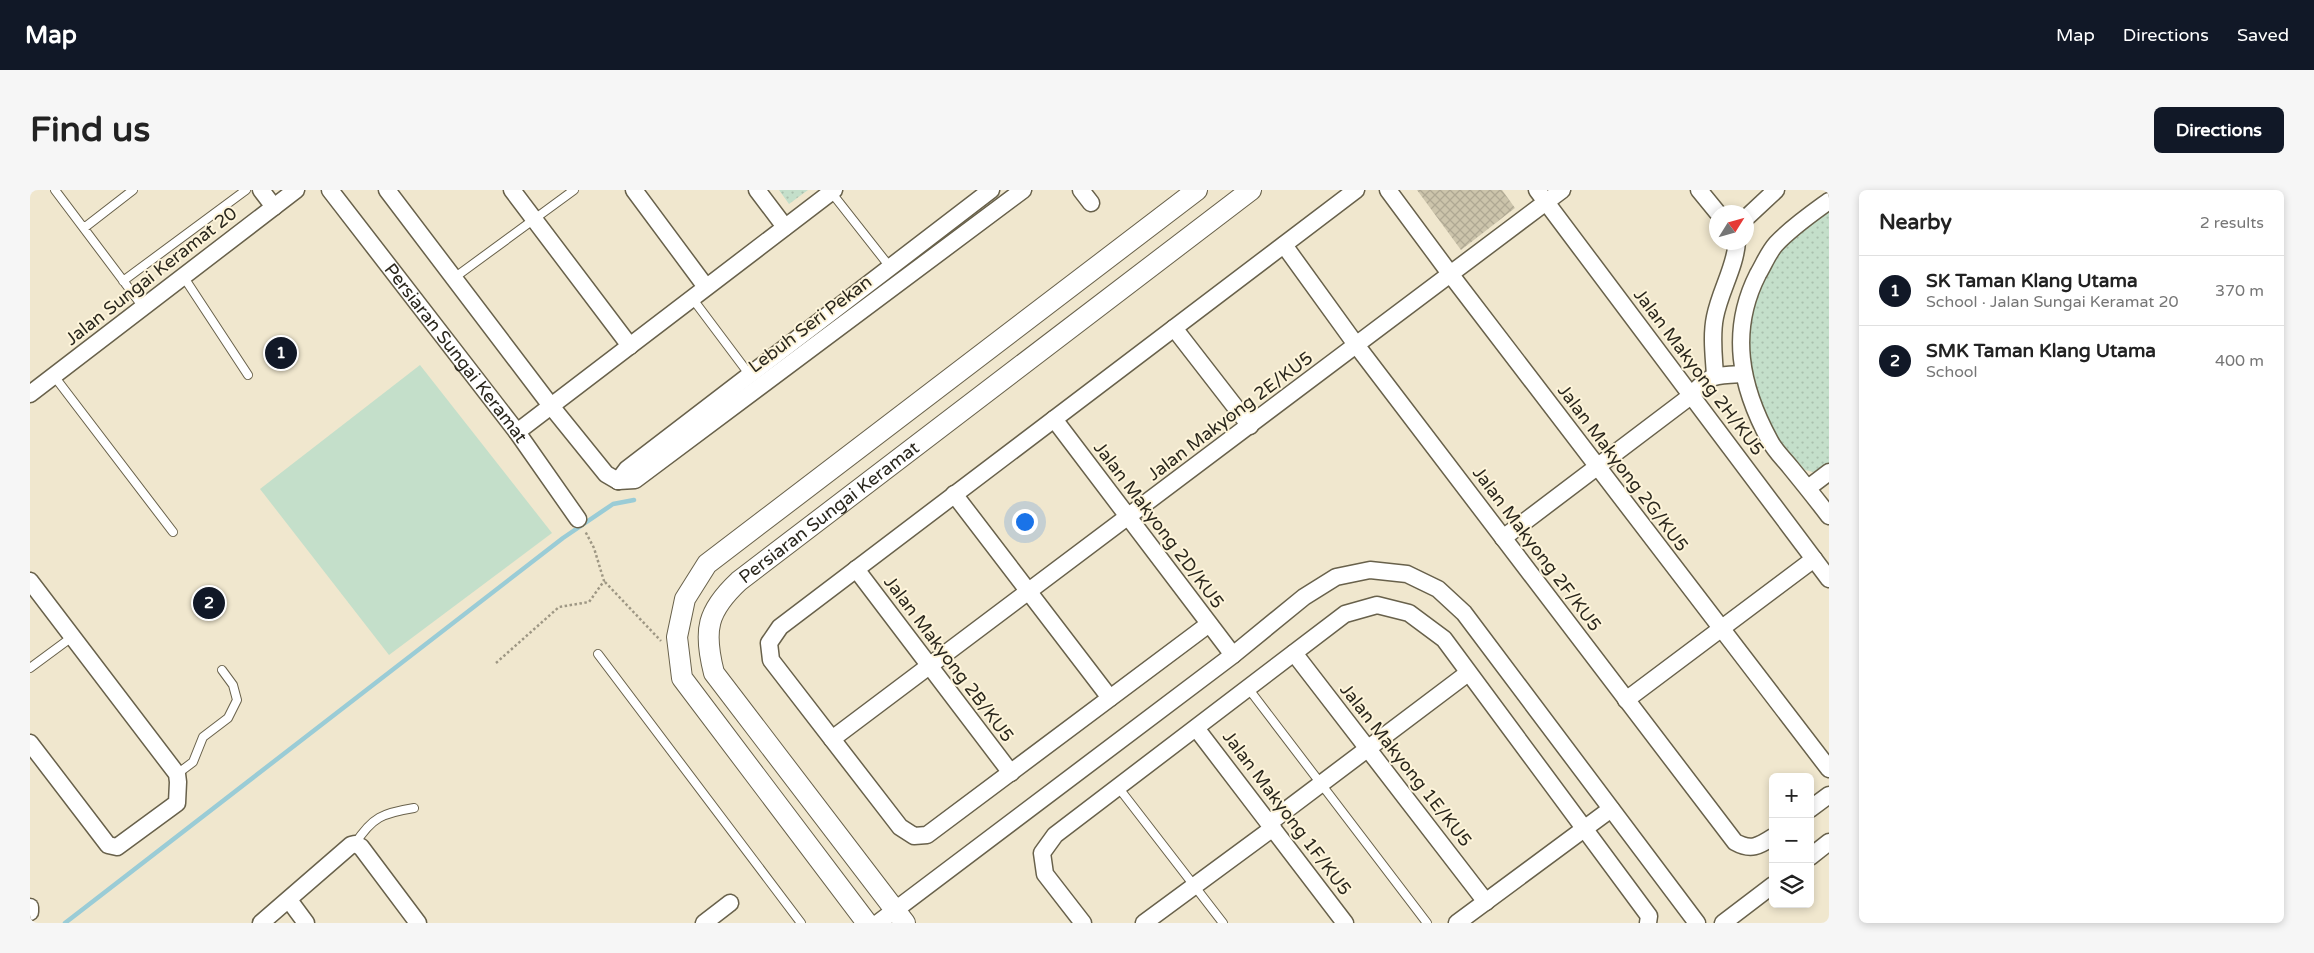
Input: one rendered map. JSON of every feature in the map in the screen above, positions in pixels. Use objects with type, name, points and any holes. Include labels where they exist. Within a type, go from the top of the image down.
[{"type":"street","points":[[261,190],[274,206]]},
{"type":"street","name":"Jalan Sungai Keramat 20","points":[[30,394],[296,190]]},
{"type":"street","name":"Persiaran Sungai Keramat","points":[[330,190],[517,432],[581,524]]},
{"type":"street","points":[[387,190],[551,406],[606,474],[618,481],[627,469],[991,190]]},
{"type":"street","points":[[512,190],[630,346]]},
{"type":"street","points":[[634,190],[706,287]]},
{"type":"street","points":[[757,190],[785,227]]},
{"type":"street","name":"Lebuh Seri Pekan","points":[[618,481],[635,480],[1023,190]]},
{"type":"street","points":[[1080,190],[1091,204]]},
{"type":"street","name":"Persiaran Sungai Keramat","points":[[867,923],[682,678],[677,637],[685,599],[707,564],[1197,190]]},
{"type":"street","name":"Persiaran Sungai Keramat","points":[[900,917],[714,673],[708,650],[710,620],[722,597],[739,581],[1251,190]]},
{"type":"street","points":[[1209,624],[927,835],[914,836],[900,827],[771,660],[769,643],[780,627],[1356,190]]},
{"type":"street","name":"Jalan Makyong 2G/KU5","points":[[1388,190],[1451,276],[1829,769]]},
{"type":"street","name":"Jalan Makyong 2E/KU5","points":[[832,739],[1451,276],[1542,196],[1562,190]]},
{"type":"street","points":[[1699,190],[1711,205]]},
{"type":"street","points":[[1754,211],[1776,190]]},
{"type":"street","points":[[517,432],[832,191]]},
{"type":"street","name":"Jalan Makyong 2H/KU5","points":[[1542,196],[1829,579]]},
{"type":"street","points":[[1829,200],[1792,228],[1775,246],[1750,290],[1744,307],[1741,325],[1743,374],[1770,442],[1829,516]]},
{"type":"street","name":"Jalan Makyong 2F/KU5","points":[[1284,245],[1357,346],[1735,842],[1744,848],[1756,848],[1769,839]]},
{"type":"street","points":[[1715,376],[1715,318],[1726,279],[1734,261],[1736,250]]},
{"type":"street","points":[[1174,328],[1250,426]]},
{"type":"street","points":[[1503,538],[1692,395],[1701,383],[1715,376],[1743,374]]},
{"type":"street","name":"Jalan Makyong 2D/KU5","points":[[1054,419],[1233,655]]},
{"type":"street","points":[[1808,488],[1829,472]]},
{"type":"street","points":[[954,494],[1110,698]]},
{"type":"street","points":[[1626,700],[1814,559]]},
{"type":"street","name":"Jalan Makyong 2B/KU5","points":[[856,569],[1011,773]]},
{"type":"street","points":[[878,923],[900,917],[1304,597],[1336,578],[1370,570],[1407,574],[1438,589],[1464,613],[1697,923]]},
{"type":"street","points":[[30,581],[177,774],[178,798],[174,807],[118,847],[113,847],[108,845],[30,742]]},
{"type":"street","points":[[1083,923],[1045,874],[1042,853],[1055,834],[1345,614],[1376,605],[1409,613],[1444,639],[1648,916],[1648,923]]},
{"type":"street","name":"Jalan Makyong 1E/KU5","points":[[1294,653],[1486,902]]},
{"type":"street","points":[[1144,923],[1468,672]]},
{"type":"street","name":"Jalan Makyong 1F/KU5","points":[[1196,728],[1345,923]]},
{"type":"street","points":[[1814,806],[1829,795]]},
{"type":"street","points":[[1457,923],[1611,809]]},
{"type":"street","points":[[1814,854],[1829,842]]},
{"type":"street","points":[[261,923],[355,844],[361,847],[418,923]]},
{"type":"street","points":[[1723,923],[1769,888]]},
{"type":"street","points":[[289,900],[306,923]]},
{"type":"street","points":[[704,923],[730,903]]},
{"type":"street","points":[[30,907],[30,912]]},
{"type":"lane","points":[[55,190],[143,307]]},
{"type":"lane","points":[[84,228],[133,190]]},
{"type":"lane","points":[[123,281],[246,190]]},
{"type":"lane","points":[[454,278],[574,190]]},
{"type":"lane","points":[[832,191],[890,267]]},
{"type":"lane","points":[[183,276],[248,375]]},
{"type":"lane","points":[[692,298],[749,374]]},
{"type":"lane","points":[[54,376],[173,532]]},
{"type":"lane","points":[[30,668],[72,637]]},
{"type":"lane","points":[[598,654],[801,923]]},
{"type":"lane","points":[[177,774],[193,762],[203,737],[228,718],[237,700],[232,685],[222,670]]},
{"type":"lane","points":[[1248,688],[1427,923]]},
{"type":"lane","points":[[1118,787],[1223,923]]},
{"type":"lane","points":[[355,844],[366,827],[387,812],[414,808]]},
{"type":"path","points":[[581,524],[594,548],[604,581],[680,660]]},
{"type":"path","points":[[496,663],[559,607],[589,602],[604,581]]},
{"type":"green space","points":[[779,190],[808,190],[789,204]]},
{"type":"green space","points":[[1829,211],[1829,464],[1813,472],[1805,470],[1776,436],[1761,403],[1751,372],[1748,341],[1749,312],[1778,252]]},
{"type":"green space","points":[[420,365],[552,533],[389,655],[260,489]]},
{"type":"building","points":[[1417,190],[1502,190],[1515,208],[1461,250]]},
{"type":"waterway","points":[[65,923],[563,538],[613,504],[634,500]]},
{"type":"place","name":"SK Taman Klang Utama","points":[[281,353]]},
{"type":"place","name":"SMK Taman Klang Utama","points":[[209,603]]}]
